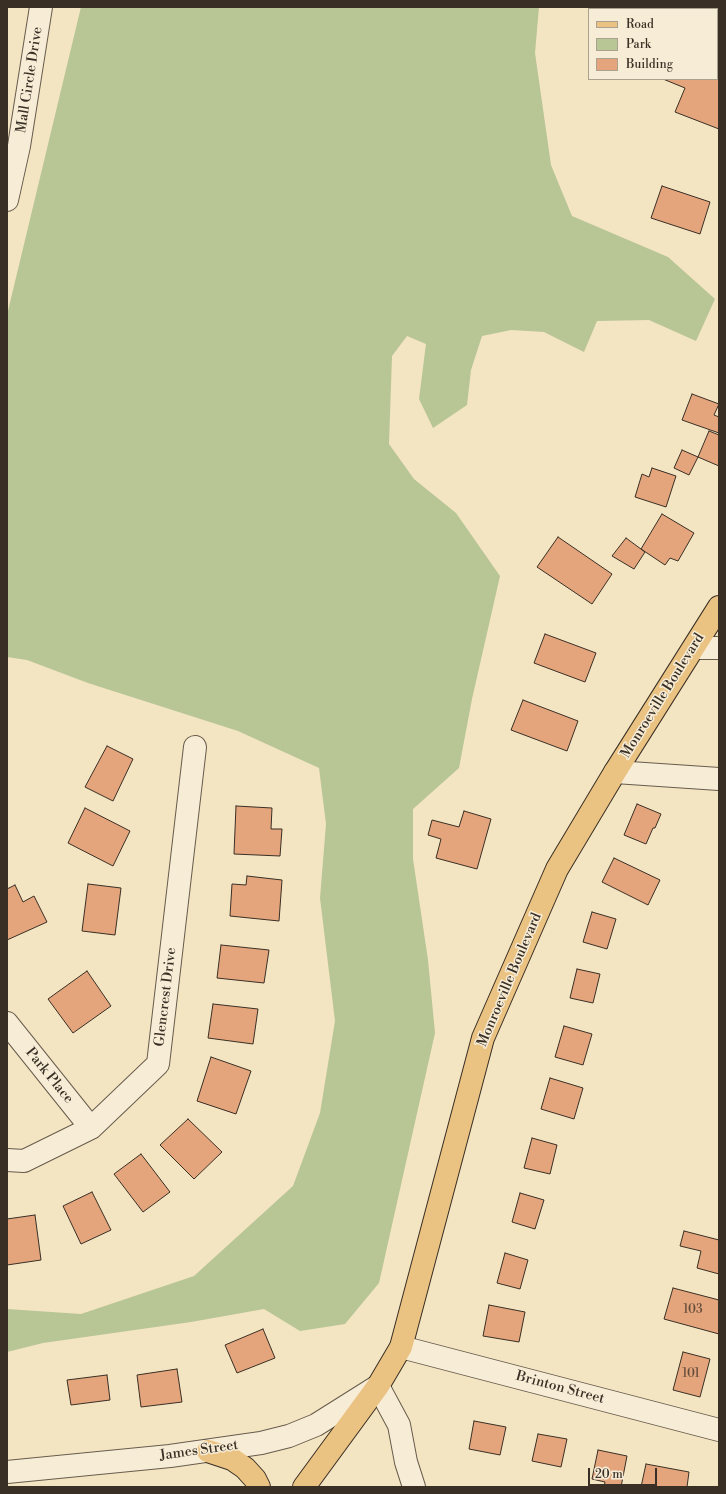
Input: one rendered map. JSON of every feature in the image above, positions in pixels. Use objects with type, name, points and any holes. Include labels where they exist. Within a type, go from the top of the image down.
[{"type":"main road","name":"Monroeville Boulevard","points":[[304,1487],[378,1386],[400,1347],[483,1038],[557,869],[615,772],[719,607]]},
{"type":"main road","points":[[208,1451],[232,1459],[245,1468],[255,1479],[259,1487]]},
{"type":"street","name":"Mall Circle Drive","points":[[7,200],[19,146],[41,7]]},
{"type":"street","points":[[694,648],[719,648]]},
{"type":"street","name":"Glencrest Drive","points":[[7,1160],[24,1161],[92,1128],[158,1064],[195,748]]},
{"type":"street","points":[[615,772],[719,779]]},
{"type":"street","name":"Park Place","points":[[7,1024],[92,1128]]},
{"type":"street","name":"Brinton Street","points":[[400,1347],[719,1430]]},
{"type":"street","points":[[378,1386],[399,1425],[406,1462],[414,1487]]},
{"type":"street","name":"James Street","points":[[7,1472],[170,1456],[261,1443],[290,1436],[316,1425],[378,1386]]},
{"type":"green space","points":[[81,7],[539,7],[535,53],[551,165],[572,216],[668,257],[715,299],[696,341],[649,320],[597,321],[584,352],[544,332],[511,330],[482,336],[471,370],[467,405],[433,428],[419,399],[426,344],[407,336],[392,356],[389,444],[414,479],[456,513],[500,576],[472,699],[459,768],[413,809],[413,859],[428,960],[435,1033],[379,1283],[345,1324],[300,1331],[264,1309],[191,1322],[43,1343],[7,1352],[7,1309],[81,1314],[194,1276],[293,1186],[320,1113],[335,1021],[320,898],[326,824],[319,768],[238,731],[88,683],[27,660],[7,657],[7,315]]},
{"type":"building","points":[[719,7],[719,129],[675,112],[685,88],[665,80],[718,80],[718,8],[690,8]]},
{"type":"building","points":[[662,186],[710,202],[700,234],[651,218]]},
{"type":"building","points":[[692,394],[719,404],[714,415],[719,417],[719,433],[682,420]]},
{"type":"building","points":[[709,431],[719,435],[719,466],[698,457]]},
{"type":"building","points":[[682,450],[698,457],[689,475],[674,468]]},
{"type":"building","points":[[652,468],[676,476],[666,507],[635,497],[642,474],[649,477]]},
{"type":"building","points":[[662,514],[694,533],[678,561],[670,558],[665,565],[641,549]]},
{"type":"building","points":[[558,537],[612,574],[592,604],[537,567]]},
{"type":"building","points":[[626,538],[645,552],[634,569],[612,556]]},
{"type":"building","points":[[545,634],[596,653],[585,682],[534,663]]},
{"type":"building","points":[[523,700],[578,721],[567,751],[511,730]]},
{"type":"building","points":[[107,746],[133,759],[113,801],[85,787]]},
{"type":"building","points":[[637,804],[661,814],[646,844],[624,835]]},
{"type":"building","points":[[236,806],[272,808],[271,829],[282,829],[280,856],[234,854]]},
{"type":"building","points":[[85,808],[130,831],[113,866],[68,843]]},
{"type":"building","points":[[464,811],[491,819],[477,869],[436,858],[441,839],[428,835],[432,820],[459,827]]},
{"type":"building","points":[[614,858],[660,880],[648,905],[602,882]]},
{"type":"building","points":[[247,876],[282,880],[279,921],[230,916],[232,884],[246,885]]},
{"type":"building","points":[[88,884],[121,888],[115,935],[82,931]]},
{"type":"building","points":[[15,885],[23,902],[34,896],[47,922],[7,940],[7,889]]},
{"type":"building","points":[[592,912],[616,919],[607,949],[583,942]]},
{"type":"building","points":[[221,945],[269,950],[264,983],[217,978]]},
{"type":"building","points":[[577,969],[600,974],[593,1003],[570,998]]},
{"type":"building","points":[[87,971],[111,1006],[73,1033],[48,999]]},
{"type":"building","points":[[213,1004],[258,1009],[253,1044],[208,1038]]},
{"type":"building","points":[[564,1026],[592,1034],[583,1065],[555,1057]]},
{"type":"building","points":[[211,1057],[251,1071],[236,1114],[197,1101]]},
{"type":"building","points":[[550,1078],[583,1088],[574,1119],[541,1109]]},
{"type":"building","points":[[188,1119],[222,1152],[194,1179],[160,1145]]},
{"type":"building","points":[[532,1138],[557,1145],[550,1174],[524,1168]]},
{"type":"building","points":[[141,1154],[170,1192],[143,1212],[114,1174]]},
{"type":"building","points":[[92,1192],[111,1230],[81,1244],[63,1206]]},
{"type":"building","points":[[520,1193],[544,1200],[535,1229],[512,1222]]},
{"type":"building","points":[[35,1215],[41,1260],[7,1265],[7,1219]]},
{"type":"building","points":[[684,1231],[719,1240],[719,1274],[697,1268],[701,1251],[680,1246]]},
{"type":"building","points":[[505,1253],[528,1260],[520,1289],[497,1283]]},
{"type":"building","points":[[673,1288],[719,1300],[719,1334],[664,1319]]},
{"type":"building","points":[[489,1305],[525,1312],[519,1342],[483,1336]]},
{"type":"building","points":[[263,1329],[275,1358],[237,1373],[225,1345]]},
{"type":"building","points":[[683,1352],[710,1359],[700,1397],[673,1390]]},
{"type":"building","points":[[177,1369],[182,1402],[141,1407],[137,1375]]},
{"type":"building","points":[[107,1375],[110,1400],[71,1405],[67,1380]]},
{"type":"building","points":[[474,1421],[506,1427],[500,1455],[469,1449]]},
{"type":"building","points":[[538,1434],[567,1439],[561,1467],[532,1461]]},
{"type":"building","points":[[598,1450],[627,1456],[621,1487],[604,1487],[605,1482],[592,1479]]},
{"type":"building","points":[[646,1464],[689,1472],[687,1487],[641,1487]]}]
